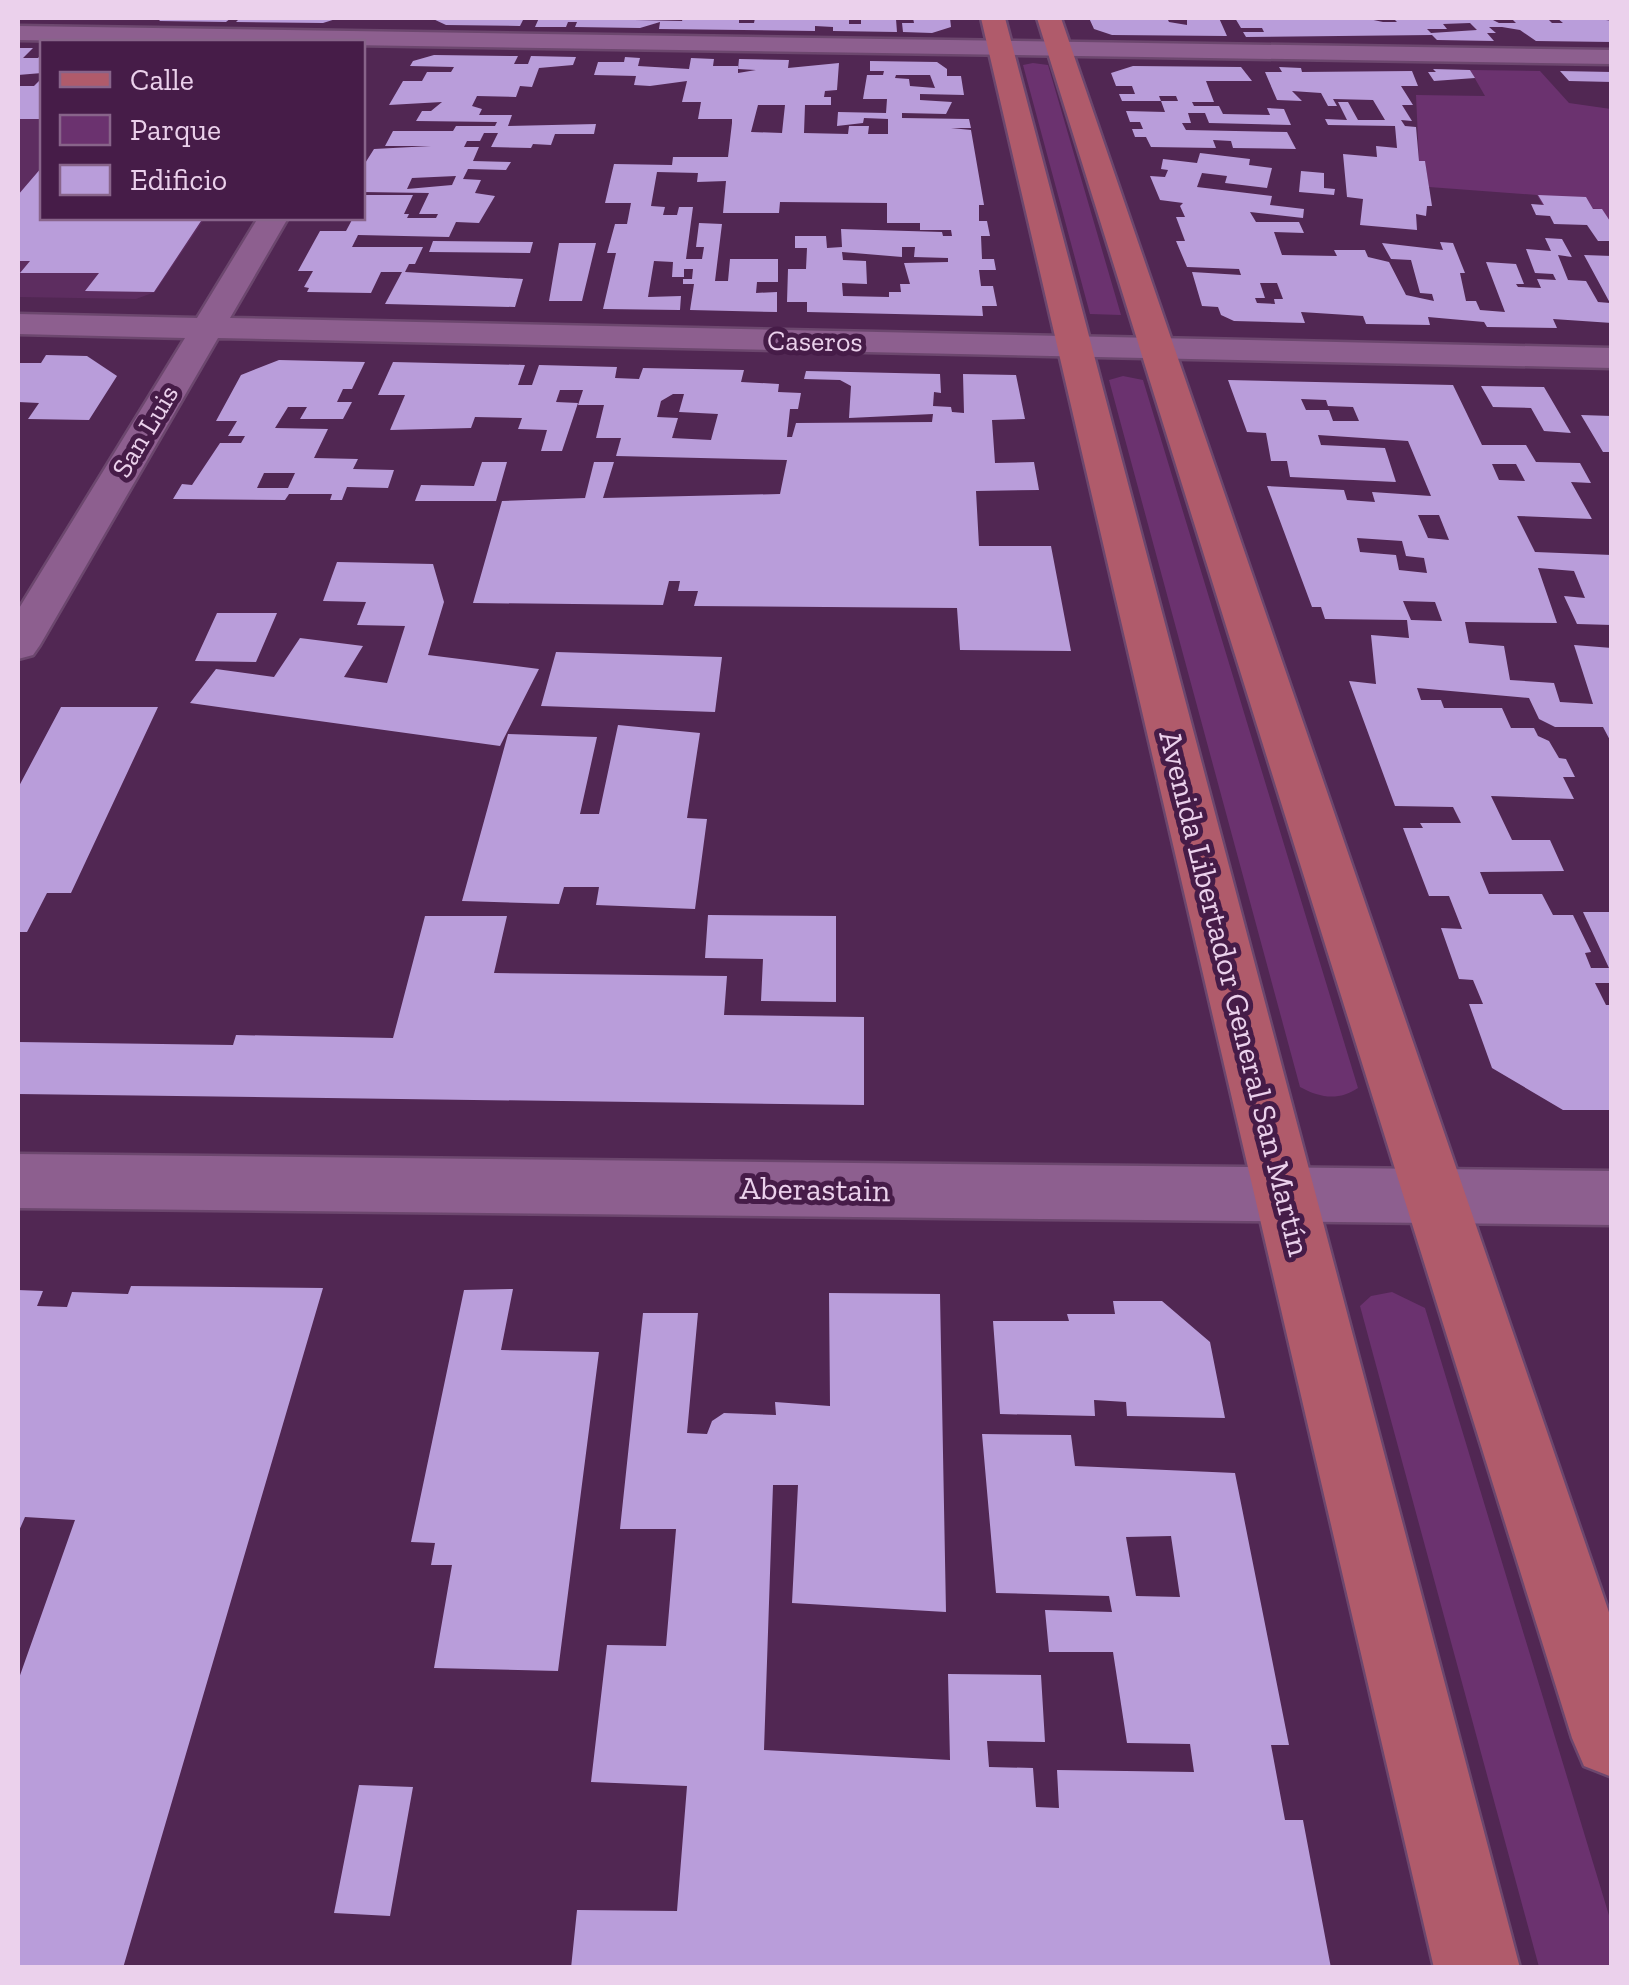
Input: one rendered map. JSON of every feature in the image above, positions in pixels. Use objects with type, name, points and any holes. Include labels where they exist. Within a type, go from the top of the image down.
[{"type":"main road","name":"Avenida Libertador General San Martín","points":[[993,18],[1477,1968]]},
{"type":"main road","points":[[1050,18],[1612,1738]]},
{"type":"street","points":[[365,63],[386,28]]},
{"type":"street","points":[[18,33],[386,28],[1000,48],[1612,57]]},
{"type":"street","name":"San Luis","points":[[18,646],[272,220]]},
{"type":"street","name":"Caseros","points":[[18,324],[1612,358]]},
{"type":"street","name":"Aberastain","points":[[18,1181],[1612,1198]]},
{"type":"shaded area","points":[[40,80],[40,220],[204,220],[155,292],[136,299],[18,297],[18,97],[23,97]]},
{"type":"green space","points":[[1023,65],[1048,65],[1121,315],[1090,314]]},
{"type":"green space","points":[[1470,70],[1540,71],[1569,103],[1611,109],[1611,222],[1601,209],[1544,207],[1537,195],[1429,187],[1425,162],[1419,161],[1416,95],[1485,96]]},
{"type":"green space","points":[[1123,376],[1143,380],[1358,1088],[1344,1095],[1322,1096],[1300,1087],[1109,380]]},
{"type":"green space","points":[[1392,1292],[1425,1308],[1611,1922],[1611,1967],[1539,1967],[1360,1306],[1371,1296]]},
{"type":"building","points":[[231,18],[226,22],[159,21]]},
{"type":"building","points":[[240,18],[339,18],[323,23],[236,22]]},
{"type":"building","points":[[431,18],[524,18],[520,26],[446,25]]},
{"type":"building","points":[[539,18],[739,18],[739,23],[754,23],[755,18],[849,18],[849,24],[861,24],[861,19],[896,19],[897,32],[833,31],[833,27],[815,26],[815,31],[659,29],[660,22],[640,28],[575,27],[577,22],[568,22],[566,27],[535,27]]},
{"type":"building","points":[[913,18],[950,18],[951,27],[932,33],[903,32],[902,23],[914,23]]},
{"type":"building","points":[[1089,18],[1167,18],[1169,22],[1187,25],[1187,20],[1196,18],[1219,18],[1227,36],[1112,35],[1094,29]]},
{"type":"building","points":[[1235,18],[1364,18],[1397,22],[1393,18],[1489,18],[1499,23],[1516,23],[1511,18],[1547,18],[1552,23],[1563,23],[1557,18],[1594,18],[1612,21],[1612,42],[1536,41],[1520,30],[1502,27],[1489,27],[1496,33],[1487,33],[1494,41],[1437,40],[1432,35],[1246,37],[1243,32],[1264,32],[1262,28],[1241,28]],"holes":[[[1470,23],[1477,30],[1431,33],[1427,29]]]},
{"type":"building","points":[[18,48],[33,48],[23,58],[40,56],[40,73],[18,75]]},
{"type":"building","points":[[434,55],[518,56],[514,64],[528,64],[531,56],[576,57],[573,65],[539,68],[532,87],[520,86],[516,97],[477,96],[472,106],[482,109],[479,115],[512,115],[508,126],[596,124],[594,134],[555,134],[551,145],[533,144],[531,148],[491,147],[498,133],[484,133],[480,141],[467,141],[464,147],[479,147],[473,161],[511,162],[506,170],[468,169],[463,179],[481,180],[475,193],[495,196],[479,223],[456,222],[449,237],[358,235],[352,247],[423,247],[415,264],[409,264],[405,272],[523,279],[515,307],[385,304],[402,272],[381,272],[371,293],[307,292],[309,288],[304,287],[313,271],[298,271],[320,231],[346,231],[352,220],[365,220],[365,195],[413,195],[404,214],[409,214],[407,218],[436,218],[438,214],[419,214],[429,193],[365,192],[365,163],[374,149],[431,146],[385,146],[393,131],[453,131],[456,126],[495,126],[497,122],[416,121],[422,111],[431,111],[442,102],[389,105],[403,81],[422,81],[427,72],[451,72],[454,67],[410,66],[413,61]],"holes":[[[456,176],[452,185],[407,189],[412,178]]]},
{"type":"building","points":[[625,57],[640,58],[638,66],[689,69],[691,58],[714,59],[713,66],[738,69],[739,59],[789,60],[788,68],[839,63],[837,90],[825,91],[824,97],[831,97],[831,105],[805,105],[804,133],[848,134],[849,126],[869,126],[868,134],[888,134],[888,119],[864,118],[863,123],[837,126],[838,112],[886,113],[887,99],[863,99],[867,75],[883,75],[884,71],[870,71],[870,61],[937,62],[947,69],[947,76],[961,76],[964,95],[920,94],[920,100],[952,102],[946,114],[902,113],[902,118],[969,119],[971,128],[951,128],[971,130],[984,205],[979,205],[979,221],[987,221],[990,236],[981,236],[982,259],[994,259],[996,270],[979,270],[981,286],[993,286],[997,306],[982,306],[983,316],[807,312],[807,302],[787,302],[788,269],[806,269],[807,248],[795,248],[795,236],[826,236],[827,248],[842,247],[841,229],[942,232],[943,236],[952,236],[951,230],[920,230],[920,223],[887,223],[887,203],[780,202],[779,213],[723,213],[726,181],[697,182],[698,173],[657,172],[651,206],[665,207],[663,215],[677,215],[679,207],[693,207],[686,259],[702,259],[704,247],[696,247],[699,223],[722,224],[715,281],[728,281],[730,259],[778,259],[778,282],[757,282],[756,293],[777,292],[777,312],[690,310],[694,284],[683,284],[683,279],[692,279],[693,269],[684,269],[684,277],[672,277],[673,262],[654,261],[648,297],[681,296],[680,310],[603,309],[616,253],[607,253],[615,224],[627,224],[631,203],[605,203],[614,164],[672,165],[673,157],[728,157],[732,123],[732,119],[698,119],[701,102],[682,102],[687,81],[634,85],[636,76],[594,75],[598,62],[624,62]],"holes":[[[930,75],[935,88],[910,86],[909,79],[895,78]],[[758,105],[785,105],[782,133],[751,132]],[[902,247],[915,247],[914,257],[948,258],[948,262],[904,263],[910,284],[900,284],[901,292],[889,292],[889,297],[843,296],[842,283],[867,284],[866,261],[843,260],[842,252],[902,257]]]},
{"type":"building","points":[[1133,66],[1241,67],[1252,81],[1206,81],[1214,102],[1192,102],[1194,106],[1219,106],[1223,114],[1270,115],[1267,108],[1284,109],[1291,125],[1209,123],[1205,113],[1188,113],[1191,123],[1182,123],[1186,130],[1287,132],[1296,149],[1233,148],[1231,141],[1213,140],[1216,148],[1151,147],[1146,137],[1135,137],[1132,129],[1143,129],[1140,122],[1130,122],[1126,111],[1165,112],[1161,101],[1122,101],[1119,94],[1135,94],[1132,86],[1116,86],[1111,73]],"holes":[[[1159,96],[1176,96],[1178,101],[1161,101]]]},
{"type":"building","points":[[1279,67],[1301,68],[1302,72],[1412,71],[1418,86],[1401,86],[1413,105],[1402,105],[1412,121],[1401,120],[1405,126],[1416,127],[1419,161],[1425,161],[1432,206],[1427,206],[1426,216],[1416,214],[1417,230],[1360,225],[1363,199],[1347,197],[1343,154],[1377,157],[1376,146],[1397,148],[1395,126],[1328,125],[1325,119],[1347,120],[1338,102],[1348,102],[1358,120],[1385,120],[1373,100],[1333,99],[1337,106],[1328,106],[1321,93],[1292,91],[1302,101],[1277,100],[1265,72],[1282,72]]},
{"type":"building","points":[[1433,69],[1470,70],[1475,78],[1434,81],[1428,72],[1436,72]]},
{"type":"building","points":[[1560,71],[1612,72],[1612,82],[1569,81]]},
{"type":"building","points":[[40,80],[40,119],[18,119],[18,86],[34,86]]},
{"type":"building","points":[[1200,153],[1250,159],[1249,165],[1272,168],[1267,188],[1225,183],[1227,176],[1202,173],[1197,187],[1272,196],[1270,205],[1304,209],[1303,218],[1250,212],[1256,222],[1299,222],[1304,233],[1274,232],[1282,255],[1337,256],[1334,250],[1365,250],[1368,257],[1389,262],[1406,295],[1434,301],[1432,294],[1420,293],[1411,260],[1391,259],[1382,243],[1443,250],[1440,242],[1453,243],[1465,273],[1460,273],[1466,301],[1476,301],[1480,310],[1505,312],[1486,262],[1516,264],[1524,284],[1516,284],[1518,287],[1541,288],[1537,279],[1556,280],[1553,274],[1535,273],[1526,249],[1551,251],[1545,238],[1562,239],[1572,257],[1558,255],[1568,280],[1586,281],[1598,302],[1610,303],[1584,255],[1612,256],[1612,323],[1553,319],[1557,328],[1487,327],[1484,322],[1428,317],[1430,325],[1366,324],[1363,316],[1301,312],[1305,323],[1234,321],[1221,315],[1218,307],[1202,306],[1192,272],[1241,275],[1239,269],[1187,267],[1176,241],[1185,241],[1176,217],[1185,217],[1180,206],[1183,203],[1160,200],[1150,176],[1165,177],[1168,170],[1161,169],[1163,159],[1197,163]],"holes":[[[1260,283],[1277,283],[1283,299],[1274,299],[1275,304],[1257,303],[1255,298],[1265,298]]]},
{"type":"building","points":[[40,169],[40,220],[202,220],[154,292],[85,291],[99,273],[20,273],[30,261],[18,261],[18,195]]},
{"type":"building","points":[[1301,171],[1324,173],[1324,188],[1335,189],[1334,195],[1299,192]]},
{"type":"building","points":[[1538,195],[1586,197],[1593,209],[1602,209],[1612,224],[1612,241],[1598,241],[1587,225],[1554,224],[1550,216],[1536,215],[1531,204],[1544,205]]},
{"type":"building","points":[[433,241],[533,242],[530,253],[429,252]]},
{"type":"building","points":[[559,243],[596,243],[582,301],[549,301]]},
{"type":"building","points":[[46,355],[87,356],[117,376],[89,420],[28,419],[39,403],[18,402],[18,363],[41,363]]},
{"type":"building","points":[[279,360],[365,362],[352,389],[343,389],[337,402],[352,402],[343,419],[300,419],[307,407],[288,407],[275,428],[328,429],[314,458],[358,459],[353,469],[394,470],[388,488],[347,487],[342,500],[330,500],[332,494],[289,494],[285,500],[173,499],[182,484],[192,485],[220,443],[241,443],[245,436],[228,436],[237,421],[216,421],[241,375]],"holes":[[[264,473],[295,473],[288,488],[257,488]]]},
{"type":"building","points":[[393,362],[525,365],[518,385],[532,385],[539,365],[617,367],[615,378],[639,379],[643,368],[744,370],[741,382],[779,384],[778,392],[801,393],[798,409],[790,409],[787,437],[792,437],[796,423],[932,422],[933,414],[849,418],[851,386],[840,380],[804,379],[806,371],[940,374],[941,393],[934,392],[933,406],[964,413],[963,374],[1016,375],[1025,419],[992,420],[995,463],[1034,462],[1039,490],[976,491],[979,546],[1051,546],[1071,651],[960,650],[957,608],[694,606],[698,591],[678,591],[680,581],[669,581],[663,605],[473,603],[502,501],[585,498],[594,462],[614,462],[603,498],[780,494],[787,460],[616,456],[621,438],[596,438],[604,405],[578,405],[583,390],[560,390],[556,402],[578,403],[562,451],[541,451],[547,430],[518,429],[522,418],[475,417],[471,428],[390,430],[405,395],[378,395]],"holes":[[[673,394],[684,394],[679,412],[718,414],[711,440],[672,438],[678,418],[657,417],[661,401]]]},
{"type":"building","points":[[1228,380],[1453,385],[1482,445],[1526,445],[1536,462],[1580,463],[1591,483],[1571,482],[1592,519],[1517,516],[1535,552],[1612,555],[1612,625],[1577,624],[1564,596],[1585,598],[1574,571],[1538,568],[1557,623],[1465,622],[1469,643],[1504,646],[1510,680],[1554,683],[1560,702],[1593,704],[1574,645],[1612,648],[1612,744],[1603,727],[1555,727],[1539,719],[1529,698],[1417,688],[1421,700],[1441,700],[1444,708],[1502,708],[1511,728],[1534,728],[1538,736],[1549,741],[1559,758],[1566,759],[1575,777],[1563,777],[1574,799],[1491,796],[1512,840],[1550,840],[1564,871],[1480,872],[1489,894],[1542,894],[1553,915],[1573,915],[1591,952],[1585,953],[1591,968],[1609,968],[1583,912],[1612,912],[1612,983],[1595,983],[1606,1005],[1612,1005],[1612,1110],[1563,1110],[1492,1068],[1469,1004],[1483,1004],[1473,980],[1459,979],[1441,928],[1462,929],[1449,896],[1429,896],[1403,828],[1423,828],[1420,823],[1461,823],[1453,807],[1395,806],[1349,681],[1376,684],[1371,635],[1409,638],[1407,620],[1325,619],[1321,607],[1312,607],[1267,486],[1344,490],[1347,500],[1375,502],[1372,492],[1431,496],[1408,441],[1318,435],[1321,445],[1385,448],[1396,482],[1290,477],[1287,461],[1271,461],[1266,433],[1247,432]],"holes":[[[1301,399],[1326,400],[1328,406],[1353,407],[1359,421],[1333,421],[1329,410],[1306,410]],[[1492,464],[1516,464],[1525,481],[1499,480]],[[1418,515],[1439,515],[1449,540],[1428,538]],[[1357,538],[1402,541],[1406,556],[1424,558],[1427,573],[1399,570],[1396,555],[1360,552]],[[1403,601],[1435,602],[1442,621],[1411,620]]]},
{"type":"building","points":[[1481,386],[1544,387],[1571,433],[1544,431],[1531,408],[1493,407]]},
{"type":"building","points":[[1581,415],[1612,416],[1612,452],[1603,452]]},
{"type":"building","points":[[482,462],[507,462],[496,501],[415,501],[421,485],[474,486]]},
{"type":"building","points":[[337,562],[433,564],[444,602],[428,655],[539,669],[500,746],[190,703],[216,669],[274,677],[300,638],[363,646],[344,677],[387,683],[405,626],[357,625],[366,602],[323,601]]},
{"type":"building","points":[[217,613],[277,613],[256,662],[195,661]]},
{"type":"building","points":[[556,652],[722,657],[715,712],[541,706]]},
{"type":"building","points":[[61,707],[158,707],[71,893],[47,893],[27,932],[18,932],[18,788]]},
{"type":"building","points":[[618,725],[700,733],[687,818],[707,819],[695,909],[596,905],[599,887],[564,887],[559,904],[462,901],[508,734],[597,737],[580,814],[599,814]]},
{"type":"building","points":[[708,915],[836,916],[836,1002],[761,1001],[763,959],[705,958]]},
{"type":"building","points":[[425,916],[507,916],[494,973],[727,976],[724,1015],[864,1017],[864,1105],[18,1094],[18,1042],[233,1045],[236,1035],[393,1038]]},
{"type":"building","points":[[131,1286],[323,1288],[123,1968],[18,1965],[18,1681],[75,1520],[25,1517],[18,1533],[18,1290],[43,1291],[37,1306],[67,1307],[72,1292],[128,1294]]},
{"type":"building","points":[[513,1289],[501,1350],[599,1352],[558,1671],[434,1668],[452,1565],[431,1565],[435,1543],[411,1542],[464,1290]]},
{"type":"building","points":[[829,1293],[940,1294],[946,1612],[792,1603],[798,1485],[773,1485],[764,1750],[950,1760],[948,1674],[1041,1675],[1045,1742],[987,1741],[989,1767],[1033,1768],[1036,1807],[1059,1808],[1057,1770],[1194,1772],[1190,1744],[1127,1743],[1113,1652],[1049,1652],[1045,1610],[1112,1612],[1109,1596],[996,1593],[982,1434],[1071,1435],[1075,1466],[1235,1473],[1289,1745],[1271,1745],[1285,1820],[1303,1820],[1331,1968],[571,1968],[577,1910],[677,1911],[687,1786],[591,1782],[607,1645],[666,1646],[676,1529],[620,1529],[643,1313],[698,1313],[687,1433],[707,1434],[712,1421],[724,1413],[776,1415],[775,1402],[830,1406]],"holes":[[[1171,1536],[1180,1597],[1136,1596],[1126,1537]]]},
{"type":"building","points":[[1113,1301],[1162,1301],[1210,1342],[1225,1418],[1127,1416],[1126,1402],[1094,1400],[1095,1416],[1000,1414],[993,1321],[1069,1321],[1067,1314],[1115,1314]]},
{"type":"building","points":[[359,1785],[413,1787],[390,1916],[334,1913]]}]
